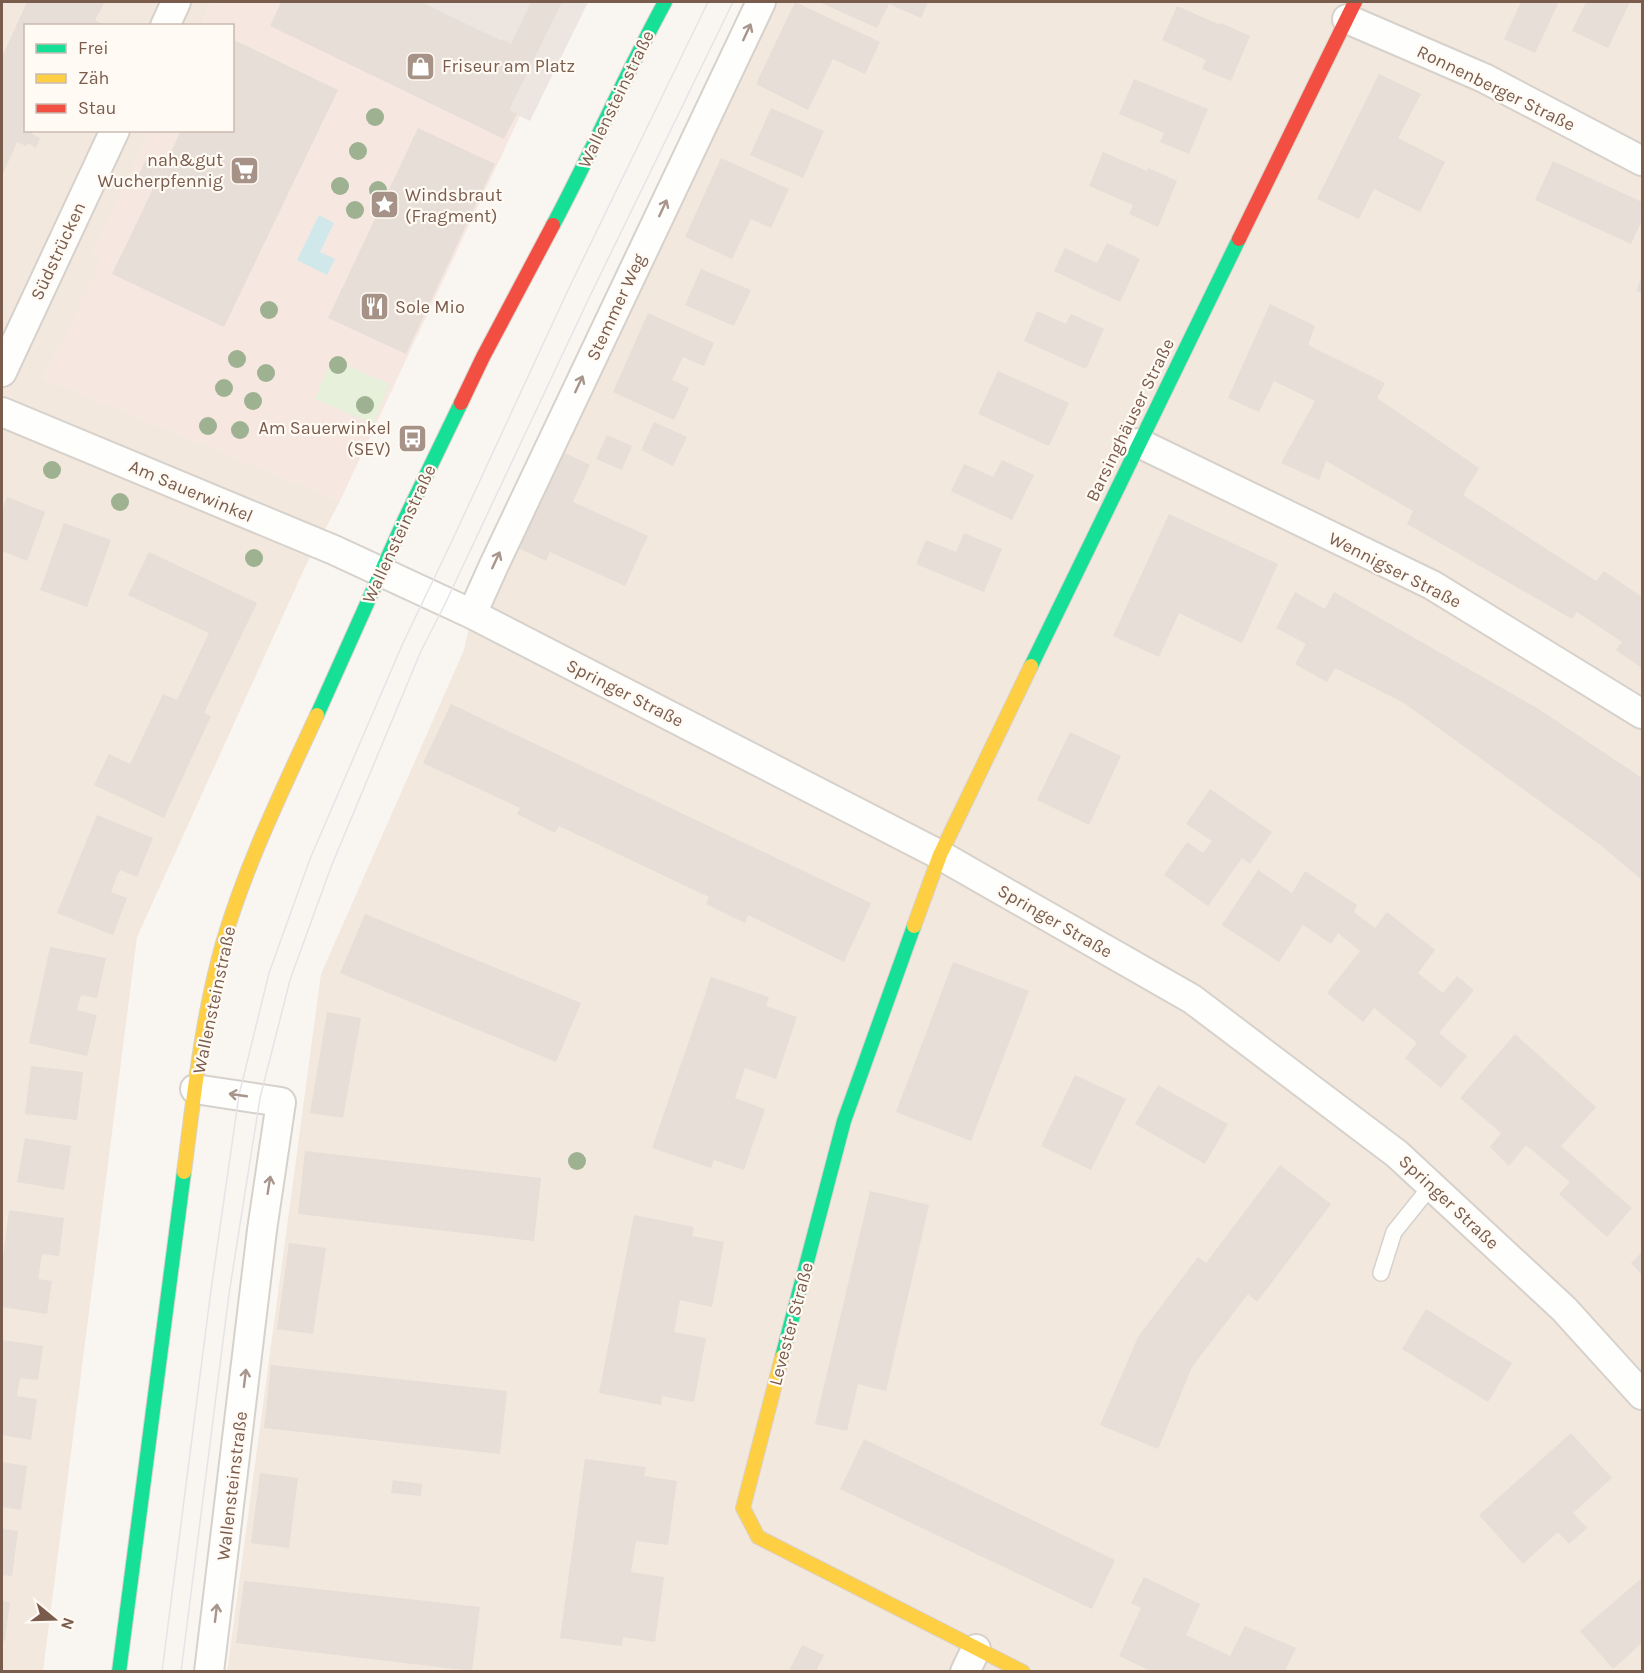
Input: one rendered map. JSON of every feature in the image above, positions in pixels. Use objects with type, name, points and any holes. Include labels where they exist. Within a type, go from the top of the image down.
[{"type":"street","points":[[166,24],[176,2]]},
{"type":"street","name":"Wallensteinstraße","points":[[119,1671],[195,1089],[208,1011],[223,944],[239,895],[275,808],[381,571],[483,357],[573,188],[665,2]]},
{"type":"street","name":"Stemmer Weg","points":[[472,614],[761,2]]},
{"type":"street","name":"Ronnenberger Straße","points":[[1351,10],[1642,161]]},
{"type":"street","name":"Barsinghäuser Straße","points":[[940,855],[1351,10]]},
{"type":"street","name":"Südstrücken","points":[[2,372],[114,132]]},
{"type":"street","name":"Am Sauerwinkel","points":[[2,412],[381,571]]},
{"type":"street","name":"Wennigser Straße","points":[[1139,442],[1432,585],[1642,714]]},
{"type":"street","name":"Springer Straße","points":[[381,571],[472,614],[940,855],[1192,999],[1397,1154],[1564,1309],[1642,1395]]},
{"type":"street","name":"Levester Straße","points":[[940,855],[844,1121],[743,1508],[758,1537],[970,1660],[1023,1671]]},
{"type":"street","name":"Wallensteinstraße","points":[[195,1089],[281,1102],[262,1230],[209,1671]]},
{"type":"lane","points":[[1381,1273],[1394,1232],[1431,1186]]},
{"type":"shaded area","points":[[2,2],[212,2],[201,24],[24,24],[24,132],[151,132],[92,254],[103,260],[44,378],[340,501],[305,567],[137,937],[43,1671],[2,1672]]},
{"type":"shaded area","points":[[212,2],[422,2],[502,41],[506,40],[478,98],[520,116],[340,501],[44,378],[102,260],[91,255],[151,132],[234,132],[234,24],[201,24]]},
{"type":"shaded area","points":[[422,2],[588,2],[530,121],[509,111],[506,40],[502,41]]},
{"type":"shaded area","points":[[748,2],[1642,2],[1642,1671],[227,1672],[321,974],[464,650],[472,614]]},
{"type":"green space","points":[[332,359],[390,384],[373,424],[315,399]]},
{"type":"water","points":[[319,215],[334,223],[320,252],[335,259],[327,275],[297,260]]},
{"type":"building","points":[[27,2],[105,2],[95,20],[102,24],[24,24],[24,132],[33,132],[32,134],[40,138],[36,148],[28,143],[26,146],[17,142],[2,176],[2,57]]},
{"type":"building","points":[[281,2],[422,2],[511,44],[531,2],[562,2],[509,110],[517,114],[504,139],[270,26]]},
{"type":"building","points":[[795,2],[880,42],[865,74],[833,59],[808,110],[756,84]]},
{"type":"building","points":[[819,2],[928,2],[921,18],[889,4],[877,28]]},
{"type":"building","points":[[1521,2],[1558,4],[1535,53],[1504,39]]},
{"type":"building","points":[[1586,2],[1630,2],[1608,48],[1572,31]]},
{"type":"building","points":[[1177,6],[1250,36],[1231,81],[1202,69],[1206,60],[1162,40]]},
{"type":"building","points":[[234,40],[338,90],[224,327],[112,274],[152,191],[152,188],[136,181],[148,155],[166,163],[180,132],[234,132]]},
{"type":"building","points":[[1379,74],[1421,94],[1398,138],[1445,162],[1420,212],[1374,189],[1359,219],[1317,199]]},
{"type":"building","points":[[1134,79],[1208,109],[1189,154],[1160,142],[1164,133],[1119,114]]},
{"type":"building","points":[[771,108],[824,131],[803,178],[750,155]]},
{"type":"building","points":[[418,128],[495,164],[406,354],[328,318]]},
{"type":"building","points":[[1103,152],[1177,181],[1158,227],[1129,214],[1133,205],[1089,186]]},
{"type":"building","points":[[721,158],[789,189],[771,228],[751,219],[732,259],[685,237]]},
{"type":"building","points":[[1553,161],[1642,202],[1642,220],[1631,244],[1535,200]]},
{"type":"building","points":[[1107,243],[1140,259],[1120,302],[1054,271],[1065,248],[1097,263]]},
{"type":"building","points":[[701,269],[751,290],[734,326],[685,305]]},
{"type":"building","points":[[1642,277],[1642,294],[1636,290]]},
{"type":"building","points":[[1270,304],[1315,326],[1308,345],[1385,383],[1377,398],[1479,468],[1463,495],[1596,581],[1604,571],[1642,597],[1642,668],[1616,650],[1622,642],[1577,612],[1572,619],[1407,524],[1413,511],[1326,461],[1319,480],[1281,463],[1315,401],[1274,381],[1259,412],[1228,398]]},
{"type":"building","points":[[1037,311],[1066,324],[1071,314],[1104,329],[1086,369],[1024,341]]},
{"type":"building","points":[[648,313],[714,343],[704,366],[683,357],[672,380],[689,388],[674,420],[613,392]]},
{"type":"building","points":[[998,371],[1069,403],[1049,446],[978,414]]},
{"type":"building","points":[[654,422],[687,437],[673,466],[641,450]]},
{"type":"building","points":[[607,435],[632,446],[622,470],[596,459]]},
{"type":"building","points":[[563,452],[590,465],[573,502],[648,536],[625,586],[550,552],[546,561],[518,548]]},
{"type":"building","points":[[1002,460],[1034,475],[1012,520],[951,491],[964,464],[993,477]]},
{"type":"building","points":[[7,497],[45,512],[27,561],[2,551],[2,510]]},
{"type":"building","points":[[1169,514],[1278,564],[1242,643],[1179,613],[1159,657],[1113,636]]},
{"type":"building","points":[[64,523],[111,540],[87,607],[40,590]]},
{"type":"building","points":[[964,533],[1002,549],[984,592],[916,564],[926,540],[956,552]]},
{"type":"building","points":[[149,552],[257,603],[204,713],[211,716],[164,818],[94,785],[109,754],[130,764],[163,694],[177,700],[209,633],[128,595]]},
{"type":"building","points":[[1295,592],[1325,609],[1334,592],[1537,708],[1642,778],[1642,880],[1599,844],[1404,703],[1335,668],[1327,682],[1295,664],[1306,644],[1276,628]]},
{"type":"building","points":[[451,704],[871,903],[844,962],[748,915],[745,923],[706,904],[709,897],[559,826],[555,833],[517,814],[520,808],[423,763]]},
{"type":"building","points":[[1070,732],[1121,756],[1089,825],[1037,800]]},
{"type":"building","points":[[1210,789],[1272,832],[1250,864],[1242,858],[1208,906],[1164,875],[1187,842],[1203,853],[1212,841],[1186,824]]},
{"type":"building","points":[[97,815],[153,838],[137,877],[120,870],[117,876],[111,892],[127,898],[113,935],[57,913]]},
{"type":"building","points":[[1258,870],[1292,893],[1305,871],[1357,905],[1354,912],[1375,928],[1387,912],[1435,950],[1418,973],[1443,993],[1457,976],[1474,990],[1439,1033],[1467,1056],[1441,1088],[1405,1058],[1417,1043],[1374,1008],[1363,1022],[1327,993],[1360,951],[1338,933],[1331,944],[1303,925],[1279,962],[1222,925]]},
{"type":"building","points":[[365,914],[581,1003],[556,1062],[340,973]]},
{"type":"building","points":[[50,947],[106,958],[97,998],[81,995],[77,1010],[97,1015],[87,1056],[29,1043]]},
{"type":"building","points":[[953,962],[1029,991],[971,1141],[896,1112]]},
{"type":"building","points":[[711,977],[769,997],[766,1006],[797,1017],[776,1079],[745,1068],[735,1098],[765,1109],[744,1170],[714,1160],[711,1168],[652,1148]]},
{"type":"building","points":[[327,1012],[361,1018],[343,1118],[310,1113]]},
{"type":"building","points":[[1515,1034],[1596,1107],[1561,1146],[1632,1208],[1607,1237],[1559,1194],[1570,1182],[1526,1145],[1509,1166],[1490,1147],[1501,1133],[1460,1098]]},
{"type":"building","points":[[31,1066],[83,1072],[77,1120],[25,1114]]},
{"type":"building","points":[[1075,1075],[1126,1099],[1091,1170],[1041,1146]]},
{"type":"building","points":[[1158,1085],[1228,1124],[1205,1164],[1135,1124]]},
{"type":"building","points":[[25,1138],[71,1146],[64,1190],[17,1182]]},
{"type":"building","points":[[305,1151],[541,1178],[534,1241],[298,1214]]},
{"type":"building","points":[[1280,1165],[1331,1204],[1257,1302],[1248,1294],[1192,1367],[1158,1449],[1100,1425],[1138,1337],[1198,1257],[1206,1263]]},
{"type":"building","points":[[870,1191],[929,1205],[886,1391],[858,1384],[847,1431],[815,1424]]},
{"type":"building","points":[[9,1210],[64,1218],[59,1256],[42,1254],[38,1279],[52,1281],[47,1314],[2,1307],[2,1265]]},
{"type":"building","points":[[634,1215],[694,1227],[692,1236],[724,1242],[712,1307],[680,1300],[674,1332],[706,1338],[694,1402],[662,1396],[661,1405],[599,1393]]},
{"type":"building","points":[[289,1243],[326,1248],[313,1334],[277,1329]]},
{"type":"building","points":[[1642,1252],[1642,1275],[1631,1263]]},
{"type":"building","points":[[1426,1309],[1512,1363],[1488,1402],[1402,1349]]},
{"type":"building","points":[[2,1340],[43,1346],[38,1380],[20,1378],[17,1396],[37,1399],[31,1440],[2,1435]]},
{"type":"building","points":[[271,1365],[507,1391],[500,1454],[264,1428]]},
{"type":"building","points":[[1571,1433],[1612,1478],[1573,1513],[1587,1528],[1569,1544],[1558,1532],[1523,1564],[1479,1515]]},
{"type":"building","points":[[864,1439],[1115,1560],[1092,1609],[840,1489]]},
{"type":"building","points":[[585,1459],[646,1467],[644,1476],[677,1481],[668,1545],[636,1541],[631,1572],[664,1577],[655,1642],[623,1637],[622,1646],[560,1638]]},
{"type":"building","points":[[2,1462],[27,1466],[21,1510],[2,1507]]},
{"type":"building","points":[[260,1473],[298,1478],[289,1548],[251,1543]]},
{"type":"building","points":[[393,1480],[422,1484],[421,1496],[391,1493]]},
{"type":"building","points":[[2,1529],[18,1531],[12,1576],[2,1575]]},
{"type":"building","points":[[1144,1577],[1200,1604],[1186,1635],[1230,1656],[1245,1626],[1296,1648],[1285,1671],[1151,1671],[1119,1656],[1141,1608],[1131,1603]]},
{"type":"building","points":[[1642,1578],[1642,1643],[1613,1669],[1580,1631]]},
{"type":"building","points":[[244,1581],[480,1607],[472,1671],[236,1643]]},
{"type":"building","points":[[2,1601],[10,1602],[5,1641],[2,1640]]},
{"type":"building","points":[[802,1645],[824,1655],[816,1671],[789,1671]]},
{"type":"tram line","points":[[162,1672],[211,1290],[239,1095],[269,973],[310,859],[403,643],[569,288],[708,2]]},
{"type":"tram line","points":[[181,1672],[229,1294],[260,1098],[290,980],[331,867],[421,651],[733,2]]},
{"type":"traffic: fast","points":[[553,225],[665,2]]},
{"type":"traffic: fast","points":[[1031,666],[1239,239]]},
{"type":"traffic: fast","points":[[317,715],[404,521],[461,403]]},
{"type":"traffic: fast","points":[[782,1357],[844,1121],[914,926]]},
{"type":"traffic: fast","points":[[119,1672],[184,1172]]},
{"type":"traffic: slow","points":[[914,926],[940,855],[1031,666]]},
{"type":"traffic: slow","points":[[184,1172],[204,1028],[223,943],[254,856],[317,715]]},
{"type":"traffic: slow","points":[[782,1357],[743,1508],[758,1537],[1023,1672]]},
{"type":"traffic: jam","points":[[1239,239],[1355,2]]},
{"type":"traffic: jam","points":[[461,403],[553,225]]},
{"type":"place","name":"Friseur am Platz","points":[[421,66]]},
{"type":"place","name":"nah&gut Wucherpfennig","points":[[244,170]]},
{"type":"place","name":"Windsbraut (Fragment)","points":[[384,205]]},
{"type":"place","name":"Sole Mio","points":[[374,307]]},
{"type":"place","name":"Am Sauerwinkel (SEV)","points":[[412,438]]}]
